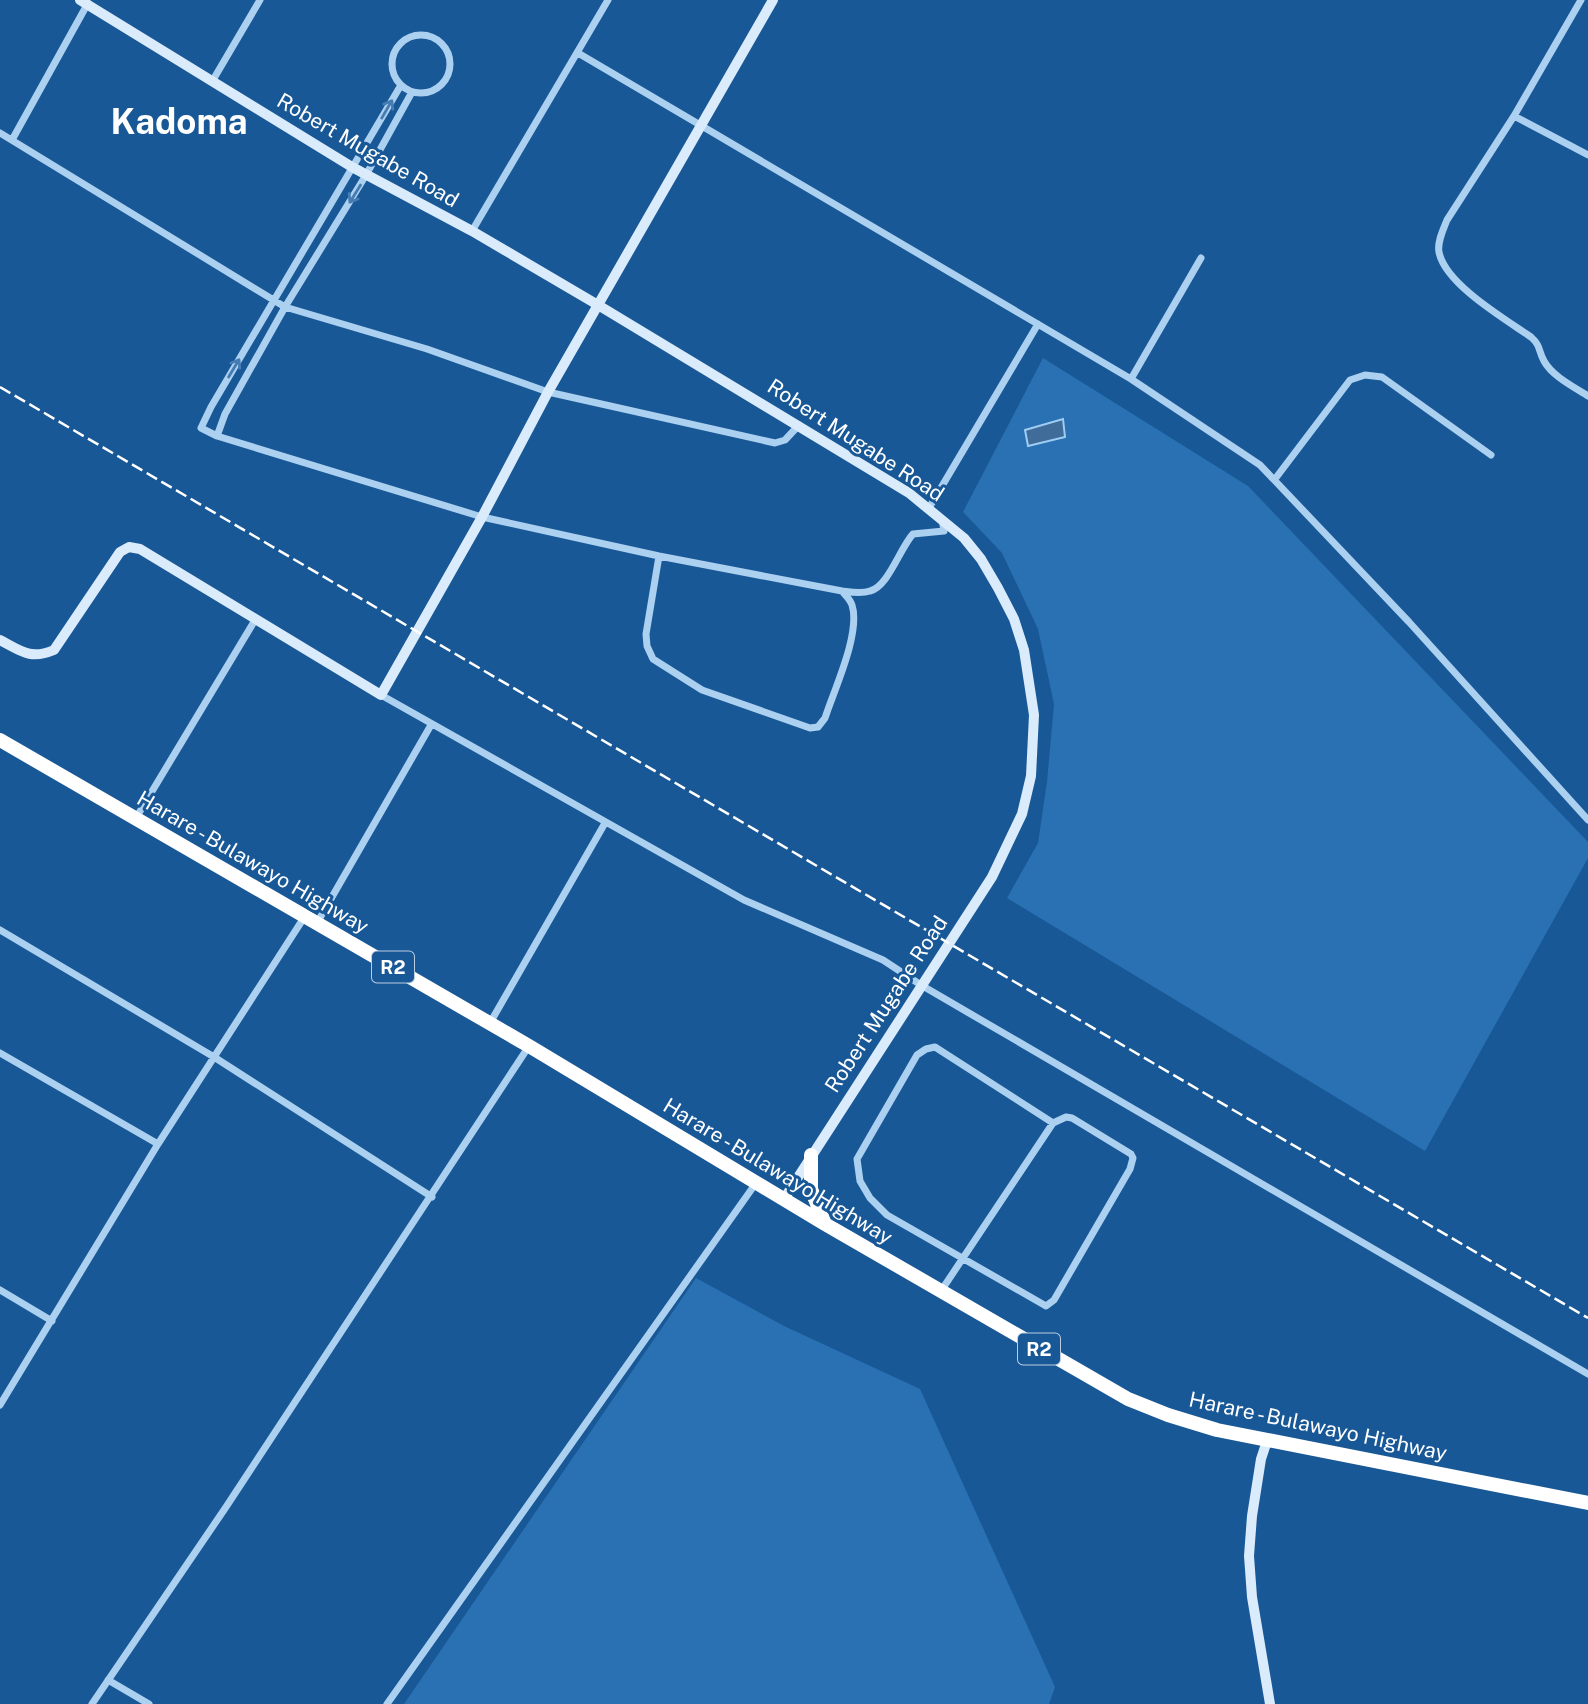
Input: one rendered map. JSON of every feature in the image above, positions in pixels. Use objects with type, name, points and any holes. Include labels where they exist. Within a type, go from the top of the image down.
[{"type":"highway","name":"Harare - Bulawayo Highway","points":[[0,740],[529,1046],[825,1224],[1128,1399],[1217,1430],[1588,1503]]},
{"type":"highway","points":[[811,1155],[811,1189],[825,1224]]},
{"type":"street","points":[[212,80],[260,0]]},
{"type":"street","points":[[472,231],[607,0]]},
{"type":"street","points":[[381,695],[482,517],[548,392],[773,0]]},
{"type":"street","points":[[1581,0],[1514,116],[1447,220],[1440,236],[1439,252],[1461,285],[1476,299],[1531,337],[1539,344],[1544,362],[1556,374],[1588,396]]},
{"type":"street","points":[[12,140],[86,1]]},
{"type":"street","name":"Robert Mugabe Road","points":[[86,1],[352,167],[472,231],[909,493],[964,538],[981,559],[1014,620],[1024,650],[1029,679],[1034,715],[1034,745],[1031,776],[1022,814],[992,877],[784,1199]]},
{"type":"street","points":[[409,37],[432,37],[448,52],[449,74],[434,90],[412,92],[401,85],[395,75],[392,64],[394,53],[409,37]]},
{"type":"street","points":[[578,53],[1131,379],[1242,452],[1275,480],[1587,816]]},
{"type":"street","points":[[401,85],[201,428],[217,436],[482,517],[659,556],[842,591],[867,593],[876,589],[913,534],[944,531],[942,519]]},
{"type":"street","points":[[217,436],[225,414],[285,307],[366,175],[412,92]]},
{"type":"street","points":[[1514,116],[1588,156]]},
{"type":"street","points":[[0,133],[285,307],[427,349],[548,392],[775,443],[785,440],[799,425]]},
{"type":"street","points":[[1131,379],[1201,258]]},
{"type":"street","points":[[929,508],[1038,324]]},
{"type":"street","points":[[1275,480],[1350,380],[1358,376],[1382,377],[1491,455]]},
{"type":"street","points":[[0,640],[36,656],[54,650],[120,551],[129,547],[140,550],[430,725],[744,900],[883,960],[921,985],[1588,1374]]},
{"type":"street","points":[[659,556],[646,634],[647,646],[653,659],[718,697],[810,729],[818,727],[825,718],[851,637],[851,602],[842,591]]},
{"type":"street","points":[[136,818],[255,620]]},
{"type":"street","points":[[0,1405],[158,1144],[214,1057],[311,919],[430,725]]},
{"type":"street","points":[[489,1023],[605,823]]},
{"type":"street","points":[[0,930],[214,1057],[432,1197]]},
{"type":"street","points":[[92,1704],[432,1197],[529,1046]]},
{"type":"street","points":[[941,1292],[962,1259],[1053,1123],[1066,1117],[1072,1118],[1132,1154],[1133,1158],[1130,1168],[1054,1300],[1046,1306],[962,1259],[887,1215],[870,1198],[860,1181],[857,1159],[917,1055],[934,1047],[1053,1123]]},
{"type":"street","points":[[0,1053],[158,1144]]},
{"type":"street","points":[[387,1704],[757,1183]]},
{"type":"street","points":[[0,1290],[52,1321]]},
{"type":"street","points":[[1267,1440],[1261,1459],[1252,1517],[1250,1556],[1252,1597],[1270,1704]]},
{"type":"street","points":[[108,1680],[149,1704]]},
{"type":"shaded area","points":[[1043,358],[1248,486],[1588,842],[1588,858],[1425,1151],[1007,898],[1038,843],[1054,704],[1038,629],[1002,553],[963,512]]},
{"type":"shaded area","points":[[1063,419],[1065,437],[1028,446],[1025,430]]},
{"type":"shaded area","points":[[696,1278],[784,1326],[920,1389],[1055,1687],[1049,1704],[404,1704]]},
{"type":"railway","points":[[0,387],[1588,1318]]},
{"type":"district","name":"Kadoma","points":[[179,121]]}]
